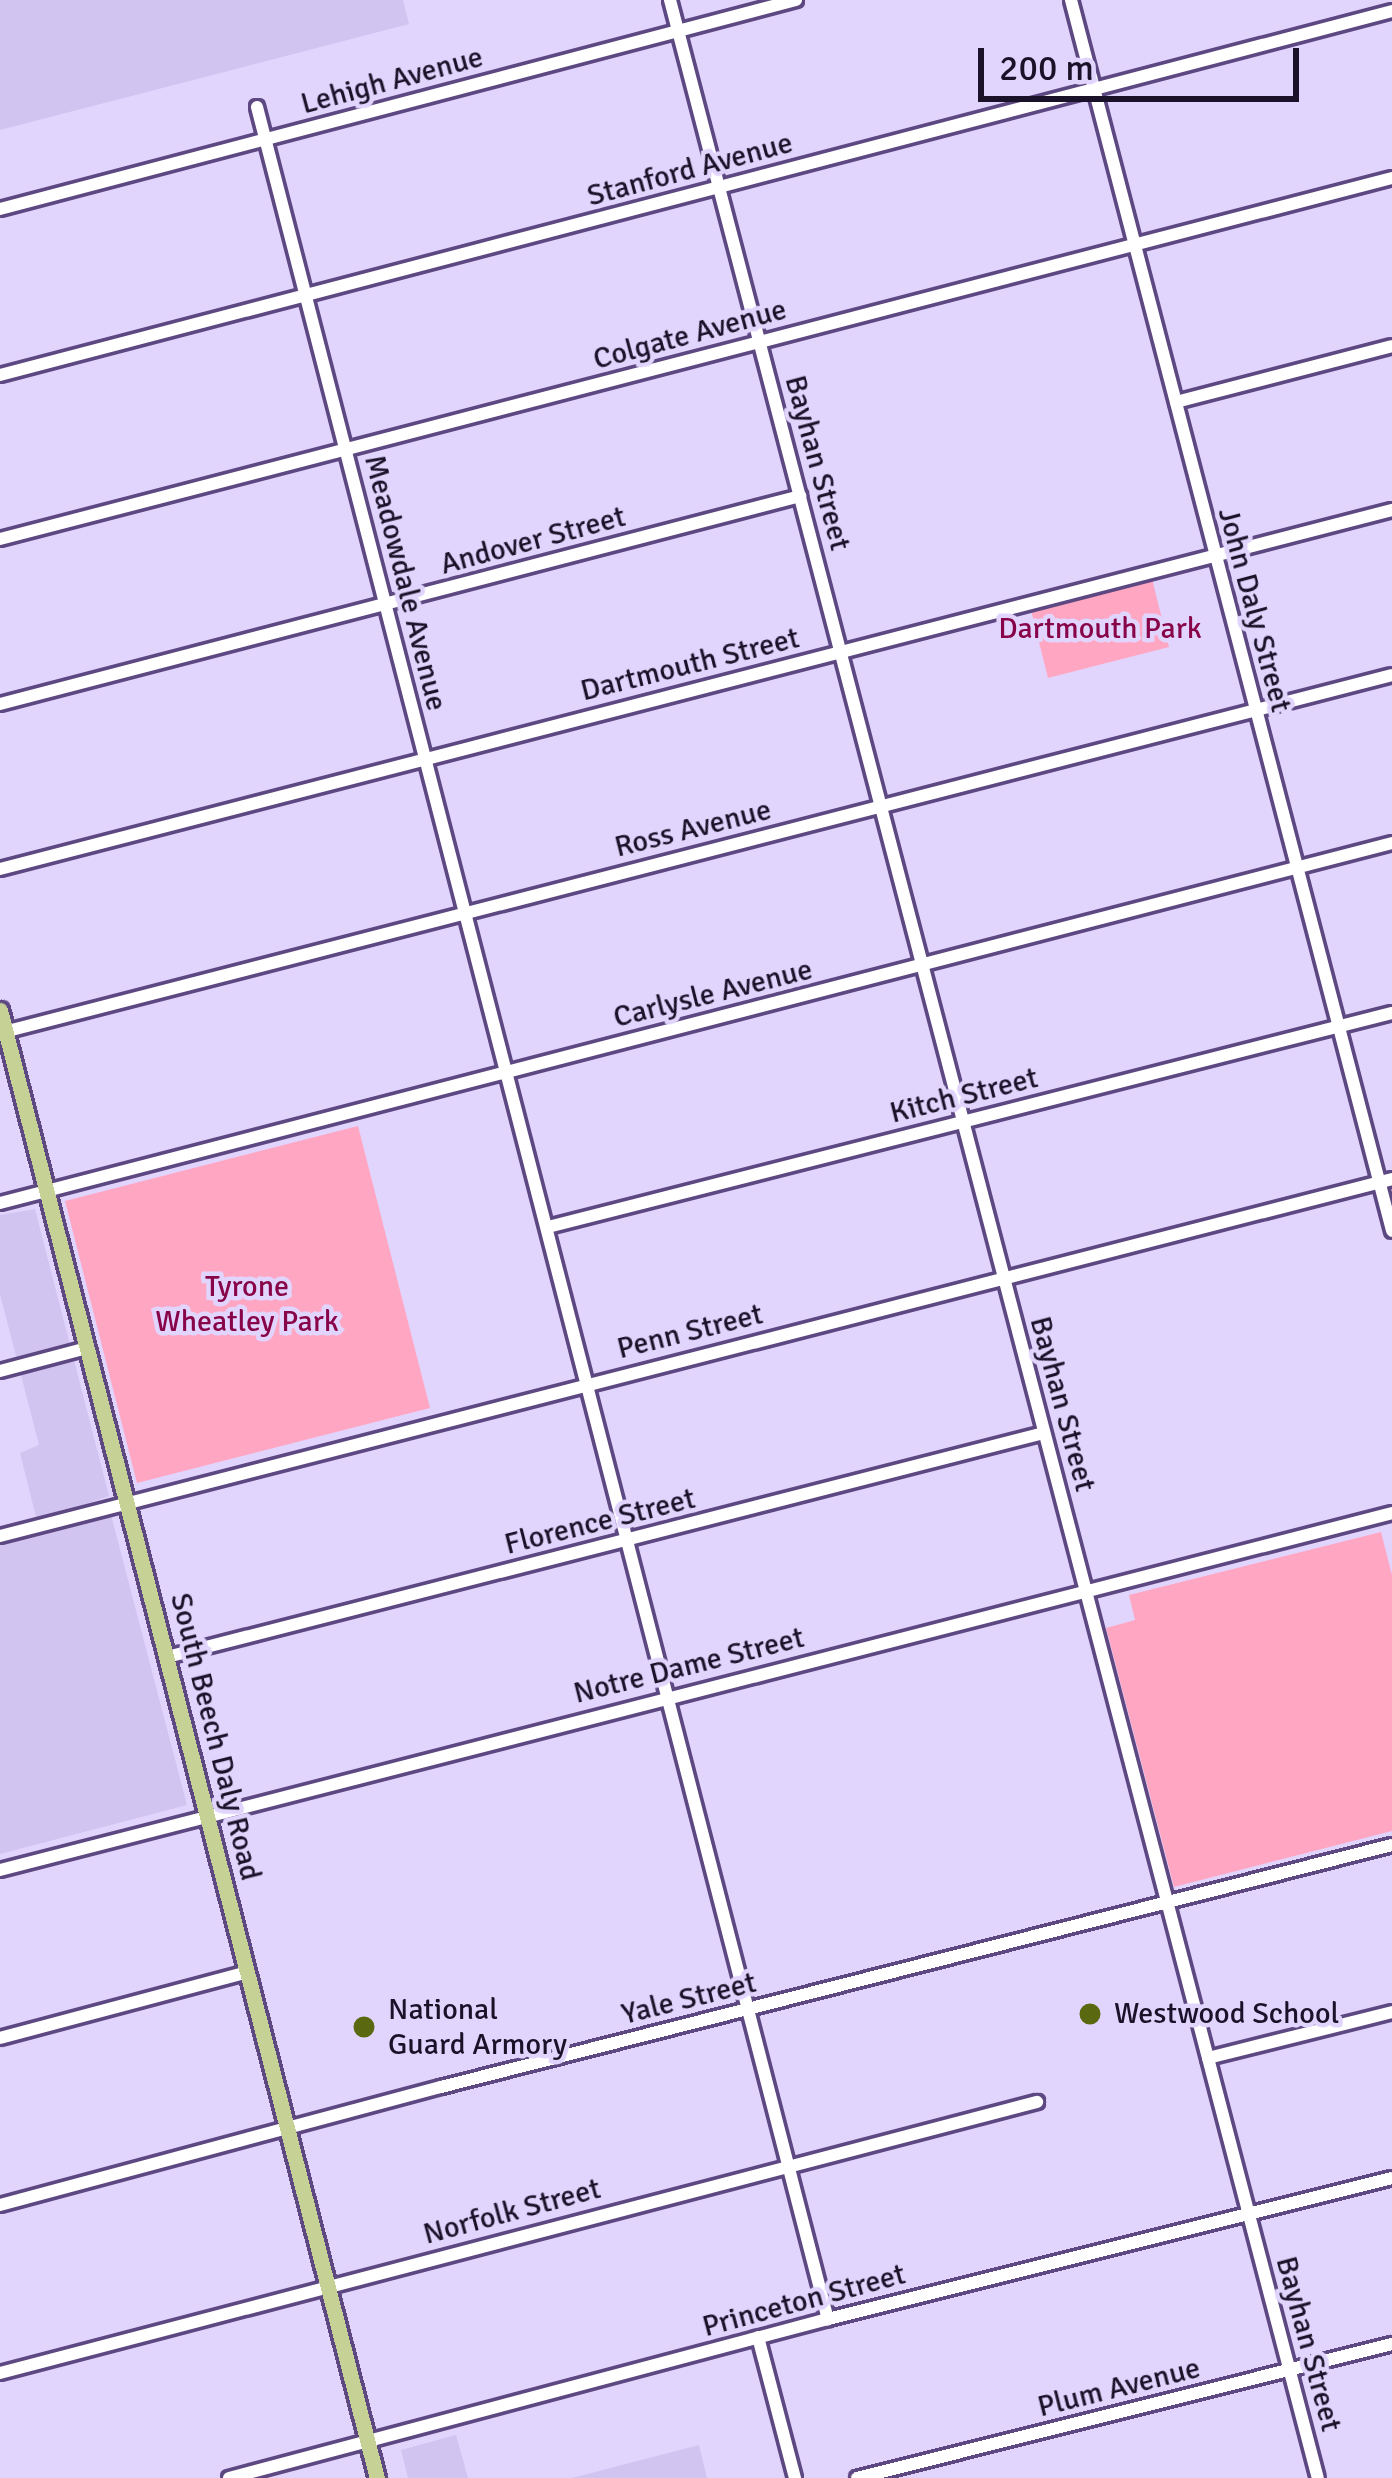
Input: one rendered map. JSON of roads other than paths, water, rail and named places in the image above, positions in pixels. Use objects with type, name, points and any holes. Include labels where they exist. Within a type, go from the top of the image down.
[{"type":"main road","name":"South Beech Daly Road","points":[[0,1010],[377,2478]]},
{"type":"street","name":"Bayhan Street","points":[[670,0],[1318,2478]]},
{"type":"street","name":"Lehigh Avenue","points":[[0,209],[796,0]]},
{"type":"street","name":"John Daly Street","points":[[1071,0],[1338,1026],[1386,1180],[1392,1231]]},
{"type":"street","name":"Stanford Avenue","points":[[0,375],[1392,11]]},
{"type":"street","name":"Meadowdale Avenue","points":[[257,107],[589,1383]]},
{"type":"street","name":"Colgate Avenue","points":[[0,539],[1392,178]]},
{"type":"street","points":[[1176,402],[1392,346]]},
{"type":"street","name":"Andover Street","points":[[0,704],[800,496]]},
{"type":"street","name":"Dartmouth Street","points":[[0,869],[1392,511]]},
{"type":"street","name":"Ross Avenue","points":[[3,1032],[1392,675]]},
{"type":"street","name":"Carlysle Avenue","points":[[0,1203],[1392,843]]},
{"type":"street","name":"Kitch Street","points":[[548,1227],[1392,1013]]},
{"type":"street","name":"Penn Street","points":[[0,1536],[1386,1180]]},
{"type":"street","points":[[0,1371],[87,1348]]},
{"type":"street","points":[[589,1383],[828,2319]]},
{"type":"street","name":"Florence Street","points":[[167,1657],[1045,1433]]},
{"type":"street","name":"Notre Dame Street","points":[[0,1870],[1392,1513]]},
{"type":"street","name":"Yale Street","points":[[0,2205],[1392,1845]]},
{"type":"street","points":[[0,2038],[248,1972]]},
{"type":"street","points":[[1208,2058],[1392,2012]]},
{"type":"street","name":"Norfolk Street","points":[[0,2373],[1037,2102]]},
{"type":"street","name":"Princeton Street","points":[[230,2478],[828,2319],[1392,2178]]},
{"type":"street","points":[[758,2338],[795,2478]]},
{"type":"street","name":"Plum Avenue","points":[[857,2478],[1392,2344]]},
{"type":"place","name":"Westwood School","points":[[1090,2014]]},
{"type":"place","name":"National Guard Armory","points":[[364,2027]]},
{"type":"park label","name":"Dartmouth Park","points":[[1100,629]]},
{"type":"park label","name":"Tyrone Wheatley Park","points":[[247,1304]]}]
